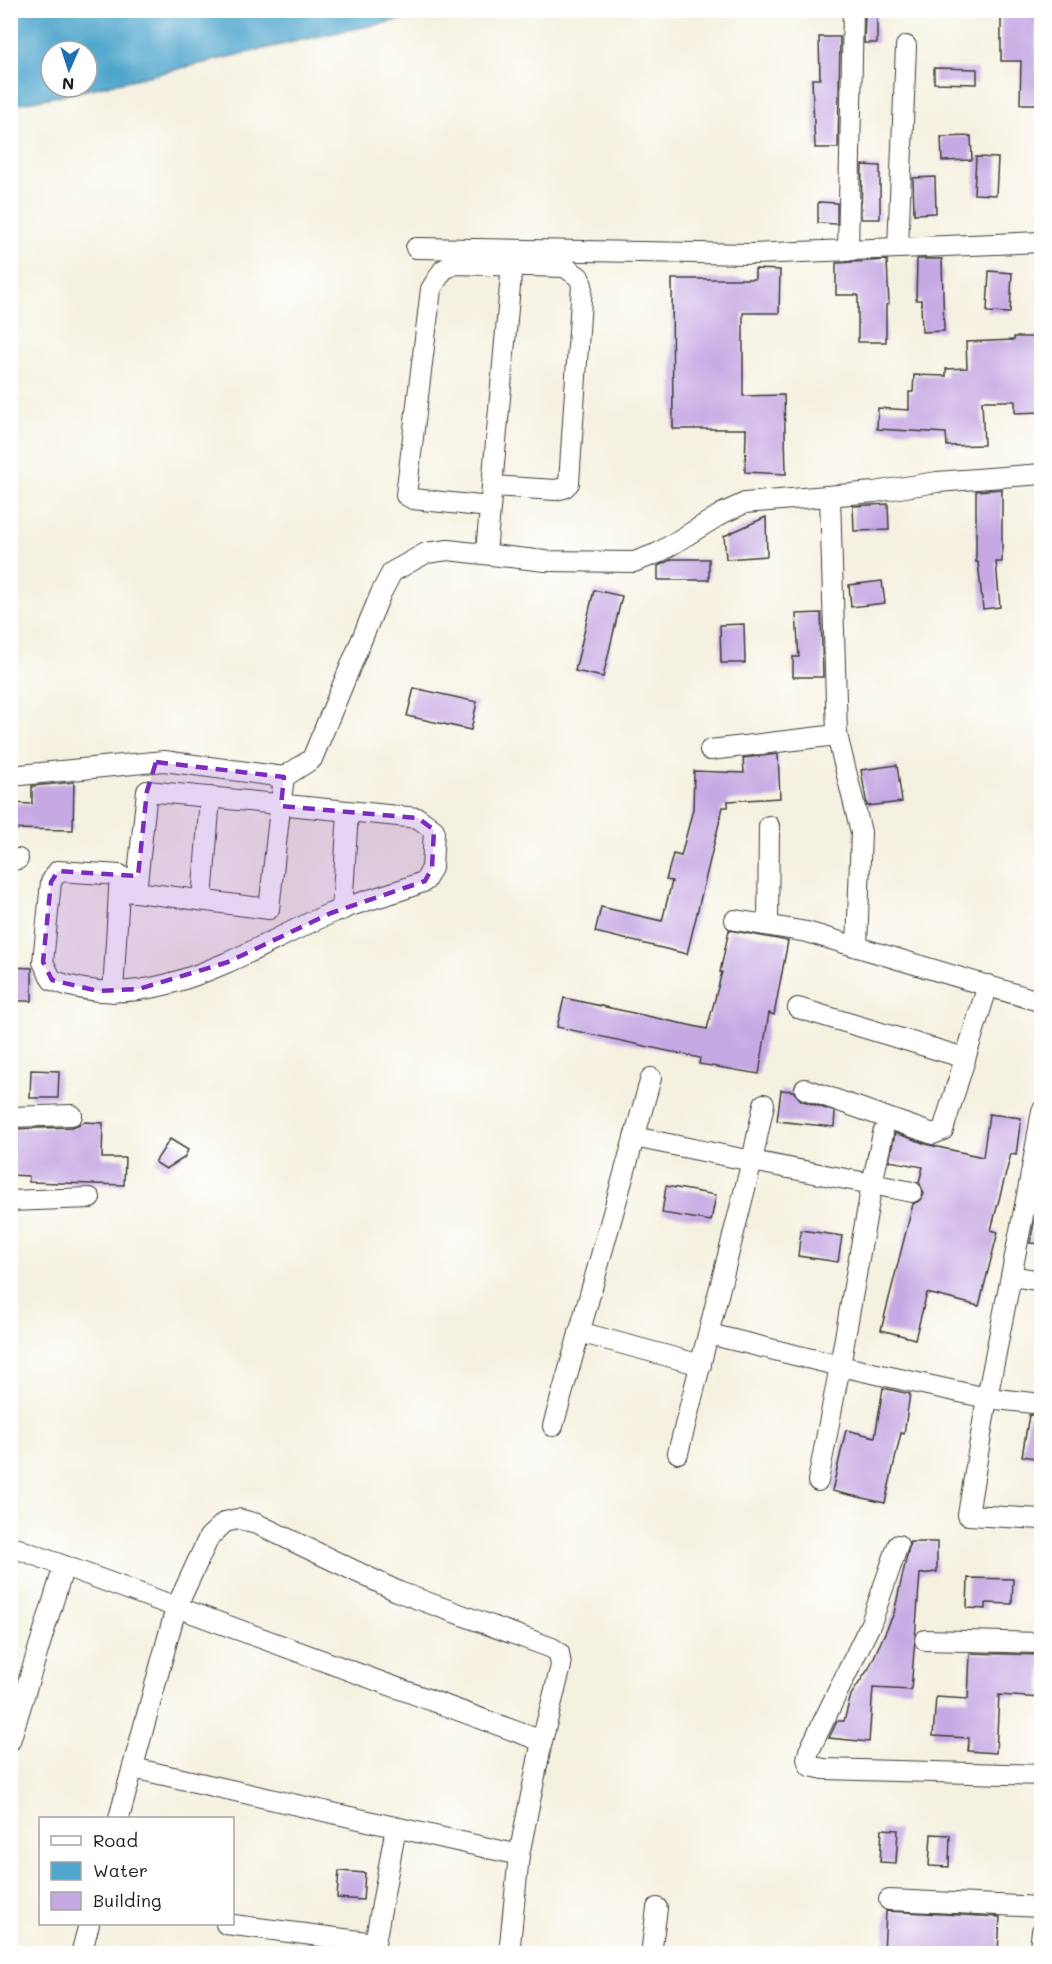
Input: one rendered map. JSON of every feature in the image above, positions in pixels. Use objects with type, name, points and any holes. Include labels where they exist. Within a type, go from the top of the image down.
[{"type":"street","points":[[848,250],[852,10]]},
{"type":"street","points":[[898,248],[906,46]]},
{"type":"street","points":[[416,248],[752,254],[1041,242]]},
{"type":"street","points":[[490,507],[413,499],[406,495],[405,488],[429,300],[434,280],[443,270],[454,264],[565,267],[579,277],[582,285],[570,476],[564,488],[555,490],[492,486]]},
{"type":"street","points":[[486,553],[512,264]]},
{"type":"street","points":[[10,776],[156,762],[284,777],[312,759],[381,593],[392,572],[426,553],[448,550],[545,561],[634,562],[658,553],[723,513],[745,503],[830,496],[938,482],[1041,474]]},
{"type":"street","points":[[830,496],[837,735],[861,832],[858,947]]},
{"type":"street","points":[[710,750],[837,735]]},
{"type":"street","points":[[113,992],[128,891],[147,791],[156,762]]},
{"type":"street","points":[[284,777],[269,909],[287,935]]},
{"type":"street","points":[[128,891],[120,875],[58,871],[51,882],[43,962],[52,980],[64,985],[113,992],[185,979],[342,910],[424,880],[432,868],[434,830],[418,818],[147,791]]},
{"type":"street","points":[[202,900],[210,797]]},
{"type":"street","points":[[342,910],[348,812]]},
{"type":"street","points":[[768,924],[770,826]]},
{"type":"street","points":[[128,891],[269,909]]},
{"type":"street","points":[[735,920],[768,924],[858,947],[1041,1002]]},
{"type":"street","points":[[805,1089],[933,1134],[939,1133],[943,1130],[988,985]]},
{"type":"street","points":[[798,1008],[965,1058]]},
{"type":"street","points":[[552,1426],[651,1078]]},
{"type":"street","points":[[678,1453],[753,1161],[764,1104]]},
{"type":"street","points":[[1041,1110],[1035,1186],[1011,1276],[987,1398],[968,1515],[1041,1519]]},
{"type":"street","points":[[10,1118],[72,1115]]},
{"type":"street","points":[[818,1481],[883,1133]]},
{"type":"street","points":[[634,1137],[912,1192]]},
{"type":"street","points":[[10,1201],[90,1198]]},
{"type":"street","points":[[1011,1276],[1041,1281]]},
{"type":"street","points":[[579,1332],[701,1365]]},
{"type":"street","points":[[709,1334],[987,1398],[1041,1404]]},
{"type":"street","points":[[119,1817],[176,1608],[209,1537],[225,1522],[238,1519],[257,1524],[399,1592],[552,1648],[559,1653],[561,1666],[542,1741],[519,1855],[508,1953]]},
{"type":"street","points":[[898,1545],[871,1623],[809,1751],[807,1758],[810,1766],[824,1769],[1041,1775]]},
{"type":"street","points":[[10,1546],[542,1741]]},
{"type":"street","points":[[11,1739],[64,1566]]},
{"type":"street","points":[[925,1640],[1041,1643]]},
{"type":"street","points":[[133,1768],[519,1855]]},
{"type":"street","points":[[234,1924],[374,1948],[396,1827]]},
{"type":"street","points":[[889,1900],[1041,1907]]},
{"type":"street","points":[[651,1953],[657,1908]]},
{"type":"street","points":[[81,1953],[88,1925]]},
{"type":"street","points":[[1039,1953],[1041,1931]]},
{"type":"highlighted area","points":[[156,762],[284,777],[281,806],[418,818],[434,830],[432,868],[425,881],[331,913],[228,962],[139,989],[98,991],[52,980],[43,962],[51,882],[58,871],[138,876],[147,791]]},
{"type":"water","points":[[11,10],[455,10],[343,31],[99,87],[99,39],[39,39],[39,99],[42,99],[11,105]]},
{"type":"building","points":[[1001,10],[1036,10],[1036,72],[1041,72],[1041,104],[1020,104],[1021,61],[1001,61]]},
{"type":"building","points":[[865,13],[877,13],[877,43],[864,43]]},
{"type":"building","points":[[819,37],[840,37],[838,148],[815,148],[812,79],[820,79]]},
{"type":"building","points":[[934,68],[977,69],[977,84],[934,83]]},
{"type":"building","points":[[971,136],[972,160],[942,161],[941,137]]},
{"type":"building","points":[[976,157],[998,158],[996,195],[974,194]]},
{"type":"building","points":[[862,165],[880,166],[880,219],[861,219]]},
{"type":"building","points":[[935,177],[936,213],[914,214],[913,178]]},
{"type":"building","points":[[818,202],[837,203],[837,224],[818,223]]},
{"type":"building","points":[[917,259],[942,259],[944,331],[922,332],[921,300],[916,300]]},
{"type":"building","points":[[887,260],[889,304],[886,305],[886,342],[858,342],[858,295],[836,295],[836,263]]},
{"type":"building","points":[[755,269],[780,270],[779,313],[743,313],[743,396],[784,395],[786,474],[745,472],[746,429],[673,429],[672,279],[755,279]]},
{"type":"building","points":[[989,271],[1012,273],[1010,313],[987,312]]},
{"type":"building","points":[[1014,337],[1040,337],[1041,412],[1015,413],[1015,401],[982,401],[984,445],[947,446],[946,433],[877,429],[878,408],[909,410],[909,392],[913,392],[914,375],[946,376],[946,369],[967,368],[966,342],[1014,340]]},
{"type":"building","points":[[1002,489],[1002,562],[996,562],[1000,607],[983,609],[978,562],[976,562],[976,491]]},
{"type":"building","points":[[888,504],[889,530],[854,531],[853,506]]},
{"type":"building","points":[[766,517],[767,556],[726,559],[724,536]]},
{"type":"building","points":[[672,559],[709,559],[709,580],[658,580],[658,566]]},
{"type":"building","points":[[882,581],[885,603],[851,607],[849,585]]},
{"type":"building","points":[[594,590],[622,596],[603,677],[575,671]]},
{"type":"building","points":[[821,613],[823,677],[793,677],[793,657],[799,657],[796,614]]},
{"type":"building","points":[[744,624],[745,663],[721,663],[720,625]]},
{"type":"building","points":[[414,688],[477,702],[471,730],[407,716]]},
{"type":"building","points":[[778,754],[780,798],[728,801],[728,807],[723,807],[687,954],[595,932],[601,907],[662,921],[672,881],[666,880],[673,854],[681,856],[693,809],[694,771],[744,773],[743,758]]},
{"type":"building","points":[[897,765],[902,802],[867,806],[861,770]]},
{"type":"building","points":[[74,782],[73,830],[10,829],[10,803],[32,804],[32,786]]},
{"type":"building","points":[[729,930],[788,941],[774,1015],[769,1013],[759,1074],[699,1064],[700,1058],[557,1027],[564,998],[707,1029],[722,972],[720,972]]},
{"type":"building","points":[[10,967],[32,968],[32,1001],[10,1001]]},
{"type":"building","points":[[31,1070],[59,1071],[58,1098],[30,1098]]},
{"type":"building","points":[[781,1090],[793,1091],[801,1100],[835,1112],[834,1127],[777,1121]]},
{"type":"building","points":[[989,1114],[1021,1118],[1016,1155],[1011,1154],[991,1230],[998,1232],[979,1306],[927,1293],[915,1339],[881,1330],[913,1204],[921,1200],[924,1194],[919,1182],[923,1167],[889,1161],[895,1133],[929,1145],[983,1157]]},
{"type":"building","points":[[85,1122],[103,1123],[102,1158],[125,1158],[124,1185],[29,1182],[29,1176],[10,1175],[10,1129],[72,1127]]},
{"type":"building","points":[[170,1139],[188,1150],[184,1158],[166,1169],[155,1162]]},
{"type":"building","points":[[666,1186],[716,1195],[711,1221],[662,1213]]},
{"type":"building","points":[[1038,1203],[1041,1203],[1041,1244],[1030,1243]]},
{"type":"building","points":[[801,1230],[842,1236],[838,1262],[798,1256]]},
{"type":"building","points":[[883,1388],[910,1394],[904,1434],[901,1433],[885,1503],[832,1491],[846,1430],[875,1437]]},
{"type":"building","points":[[1029,1415],[1041,1416],[1041,1459],[1022,1456]]},
{"type":"building","points":[[910,1542],[937,1542],[937,1572],[920,1574],[911,1690],[873,1688],[869,1742],[829,1738],[837,1721],[844,1721],[851,1695],[869,1668],[894,1613]]},
{"type":"building","points":[[968,1578],[1013,1579],[1012,1604],[986,1603],[986,1609],[967,1608]]},
{"type":"building","points":[[970,1653],[1041,1655],[1041,1698],[999,1695],[996,1753],[968,1751],[969,1738],[933,1736],[936,1697],[968,1699]]},
{"type":"building","points":[[882,1829],[898,1830],[896,1863],[880,1862]]},
{"type":"building","points":[[931,1834],[950,1835],[949,1867],[929,1866]]},
{"type":"building","points":[[339,1871],[365,1873],[363,1900],[337,1898]]},
{"type":"building","points":[[886,1911],[1000,1917],[998,1953],[884,1953]]}]
